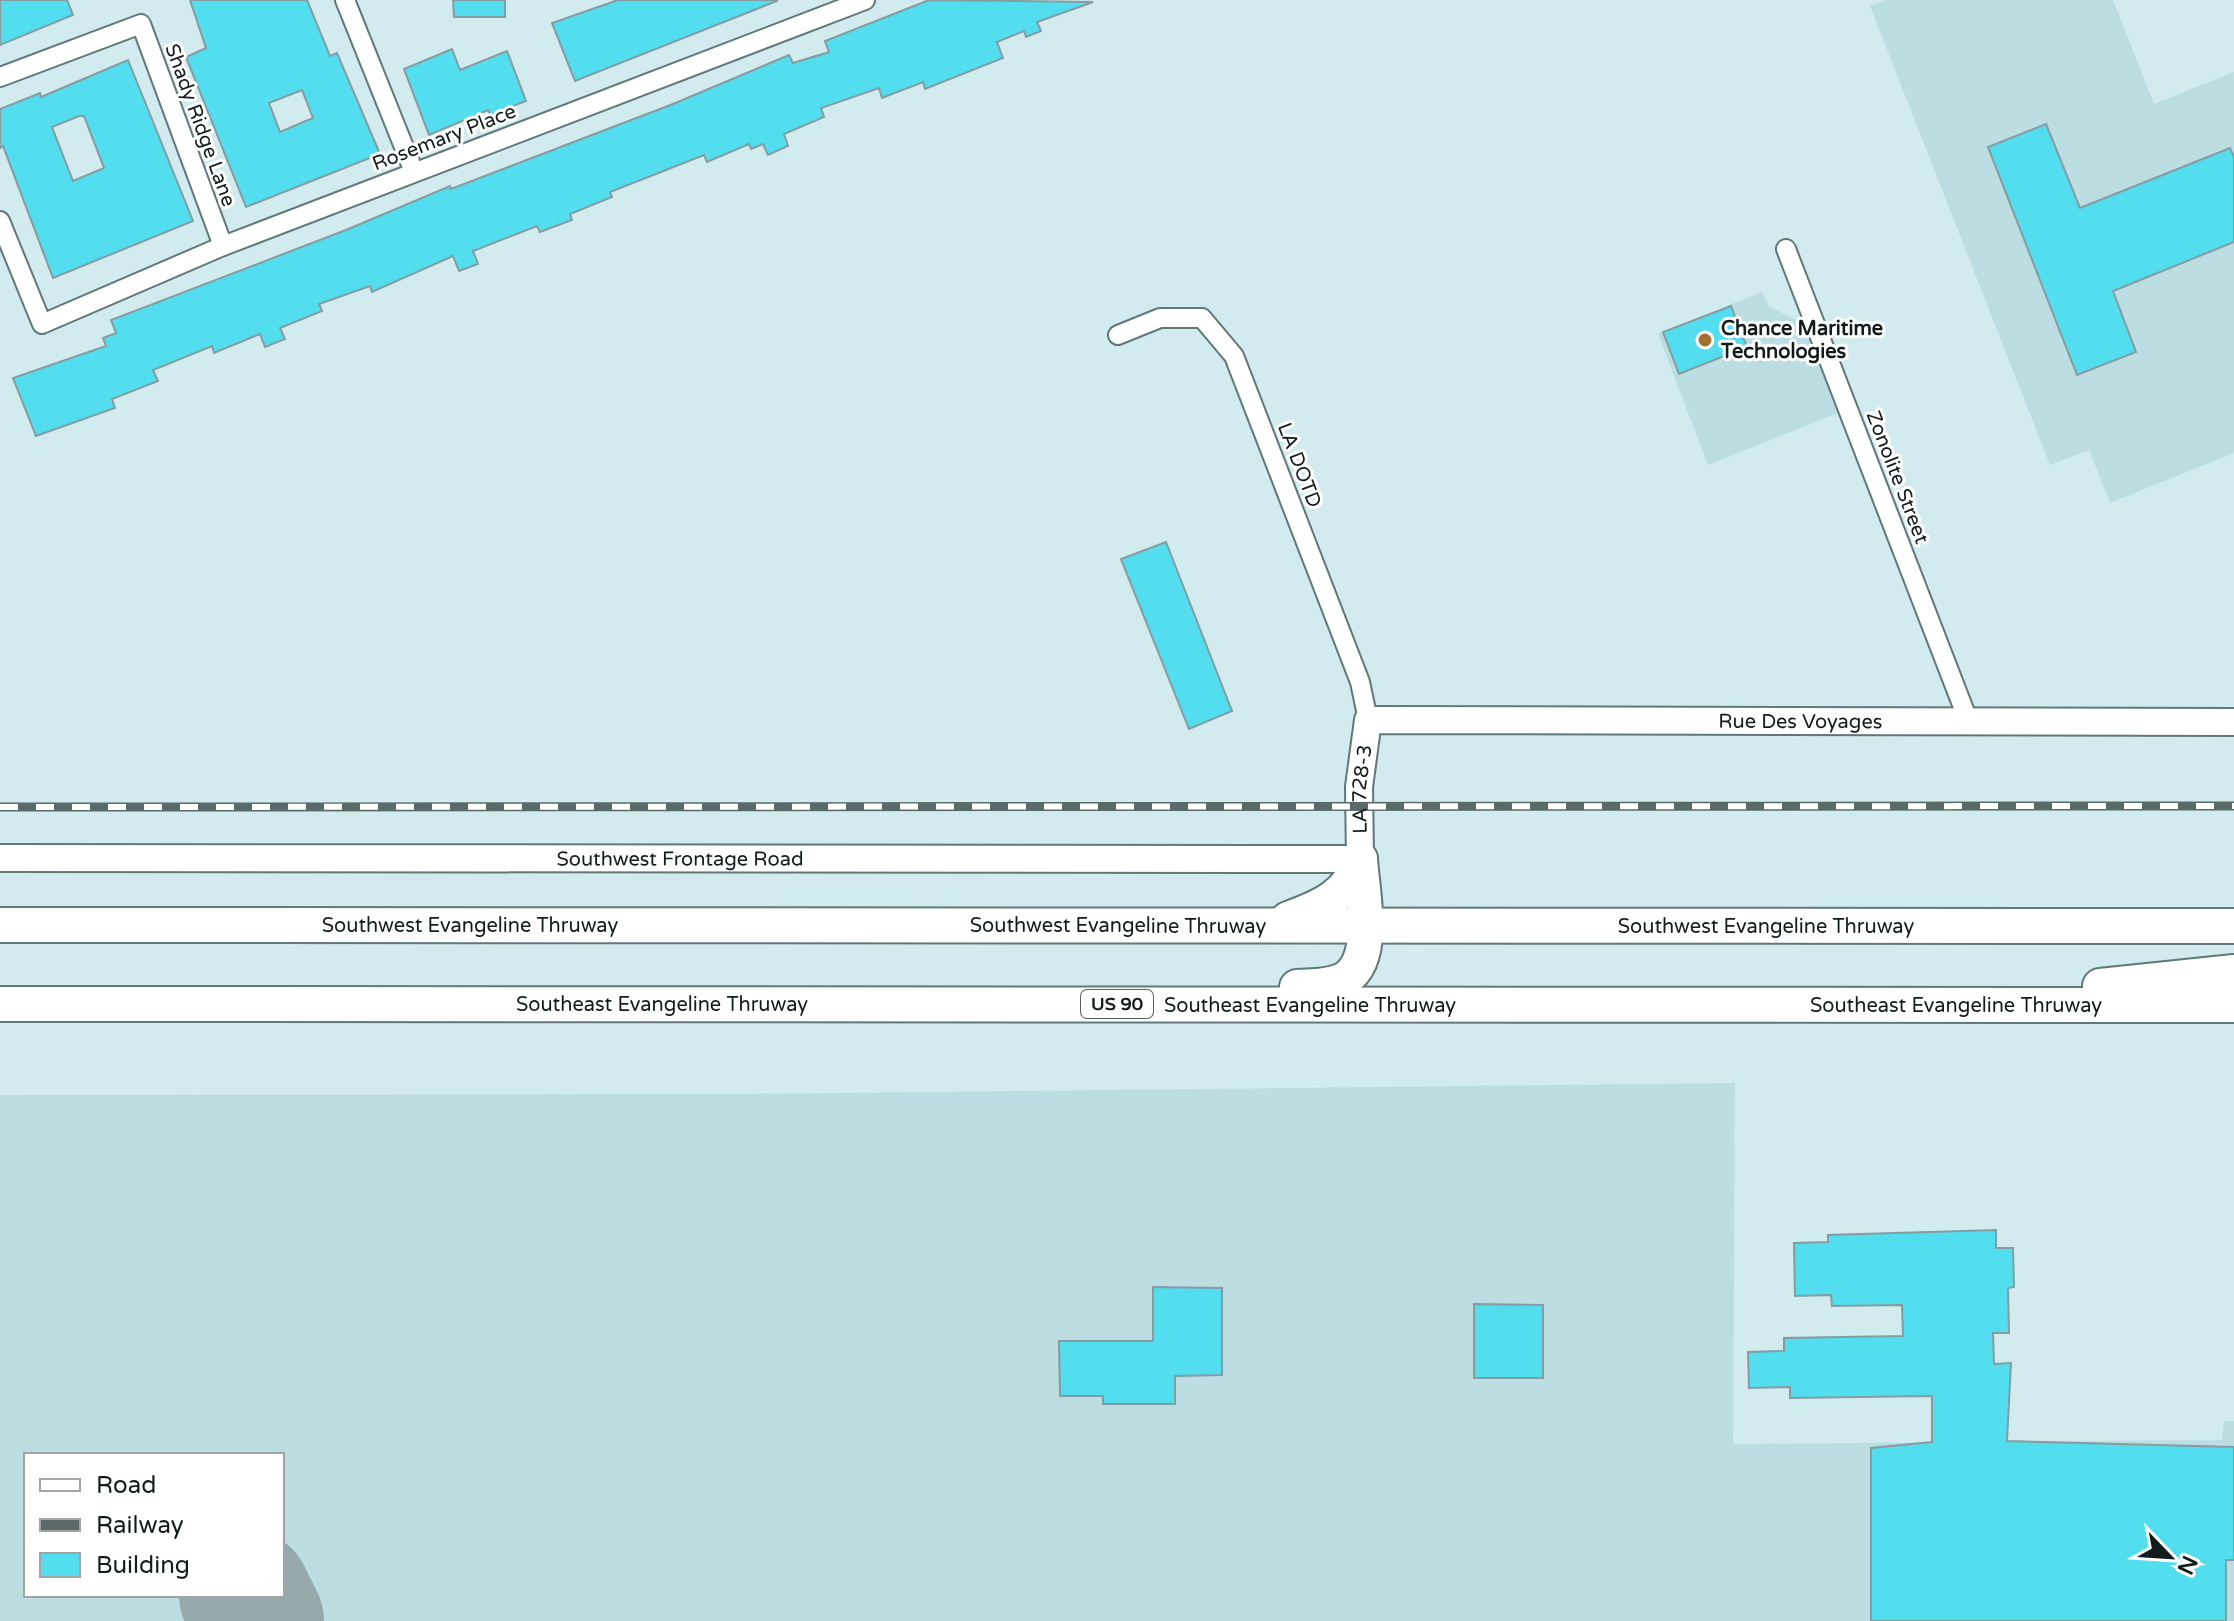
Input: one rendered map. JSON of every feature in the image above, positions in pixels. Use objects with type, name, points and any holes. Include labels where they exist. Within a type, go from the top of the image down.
[{"type":"highway","points":[[1276,924],[1313,910],[1342,892],[1355,875],[1360,859]]},
{"type":"highway","points":[[1256,1004],[1298,987],[1330,985],[1351,975],[1363,955],[1360,859]]},
{"type":"highway","name":"Southwest Evangeline Thruway","points":[[0,925],[2234,926]]},
{"type":"highway","points":[[1968,1003],[2234,972]]},
{"type":"highway","name":"Southeast Evangeline Thruway","points":[[0,1004],[2234,1005]]},
{"type":"main road","name":"Rue Des Voyages","points":[[1368,720],[2234,722]]},
{"type":"main road","name":"LA 728-3","points":[[1360,859],[1359,797],[1368,720]]},
{"type":"main road","name":"Southwest Frontage Road","points":[[0,858],[1360,859]]},
{"type":"street","points":[[345,0],[414,172]]},
{"type":"street","name":"Rosemary Place","points":[[0,221],[42,324],[223,246],[865,0]]},
{"type":"street","name":"Shady Ridge Lane","points":[[0,77],[141,24],[223,246]]},
{"type":"street","name":"Zonolite Street","points":[[1786,249],[1968,720]]},
{"type":"street","name":"LA DOTD","points":[[1118,335],[1160,318],[1202,318],[1234,356],[1360,682],[1368,720]]},
{"type":"shaded area","points":[[1885,0],[2113,0],[2154,104],[2234,72],[2234,453],[2110,503],[2089,450],[2050,465],[1870,6]]},
{"type":"shaded area","points":[[1762,292],[1769,306],[1798,321],[1806,332],[1838,413],[1708,465],[1658,334]]},
{"type":"shaded area","points":[[1735,1083],[1733,1444],[2222,1440],[2224,1421],[2234,1421],[2234,1621],[0,1621],[0,1095],[744,1094]]},
{"type":"building","points":[[0,0],[67,0],[73,15],[0,45]]},
{"type":"building","points":[[190,0],[307,0],[330,56],[337,53],[380,154],[246,207],[186,57],[206,48]],"holes":[[[302,90],[313,118],[280,132],[269,103]]]},
{"type":"building","points":[[453,0],[505,0],[505,17],[454,17]]},
{"type":"building","points":[[618,0],[777,1],[575,81],[552,23]]},
{"type":"building","points":[[929,0],[1093,2],[1037,22],[1041,31],[1026,37],[1024,31],[997,42],[1003,58],[925,89],[923,82],[882,98],[879,88],[821,108],[824,117],[784,134],[788,146],[768,155],[763,144],[751,149],[749,144],[707,162],[704,155],[610,192],[612,197],[570,214],[572,220],[540,232],[537,226],[473,251],[478,264],[459,271],[453,256],[372,292],[370,286],[319,304],[322,311],[280,328],[285,339],[265,347],[260,334],[214,353],[212,346],[153,370],[158,381],[112,399],[115,408],[36,436],[13,378],[106,346],[103,338],[116,333],[111,320],[346,230],[450,186],[451,189],[673,104],[789,55],[793,63],[829,52],[825,41]]},
{"type":"building","points":[[452,49],[460,70],[507,51],[526,101],[490,115],[488,110],[429,135],[404,69]]},
{"type":"building","points":[[128,60],[193,221],[53,278],[3,146],[0,148],[0,109],[40,93],[41,97]],"holes":[[[84,116],[104,168],[73,181],[52,127]]]},
{"type":"building","points":[[2046,124],[2080,208],[2230,148],[2234,157],[2234,242],[2113,291],[2136,352],[2077,375],[1988,147]]},
{"type":"building","name":"Chance Maritime Technologies","points":[[1731,306],[1747,347],[1679,374],[1663,332]]},
{"type":"building","points":[[1166,542],[1232,711],[1189,729],[1121,559]]},
{"type":"building","points":[[1996,1230],[1996,1248],[2013,1248],[2014,1287],[2008,1288],[2009,1333],[1993,1333],[1994,1364],[2011,1363],[2007,1441],[2234,1447],[2234,1560],[2226,1560],[2226,1621],[1871,1621],[1871,1448],[1932,1442],[1932,1396],[1790,1398],[1790,1387],[1749,1388],[1748,1352],[1784,1351],[1784,1338],[1903,1336],[1902,1305],[1832,1306],[1831,1295],[1795,1296],[1794,1243],[1828,1242],[1828,1235]]},
{"type":"building","points":[[1153,1287],[1222,1288],[1222,1375],[1175,1376],[1175,1404],[1103,1404],[1103,1396],[1060,1396],[1059,1341],[1153,1341]]},
{"type":"building","points":[[1474,1304],[1543,1305],[1543,1378],[1474,1378]]},
{"type":"runway","points":[[246,1597],[258,1621]]},
{"type":"railway","points":[[0,807],[2234,806]]},
{"type":"place","name":"Chance Maritime Technologies","points":[[1705,340]]}]
